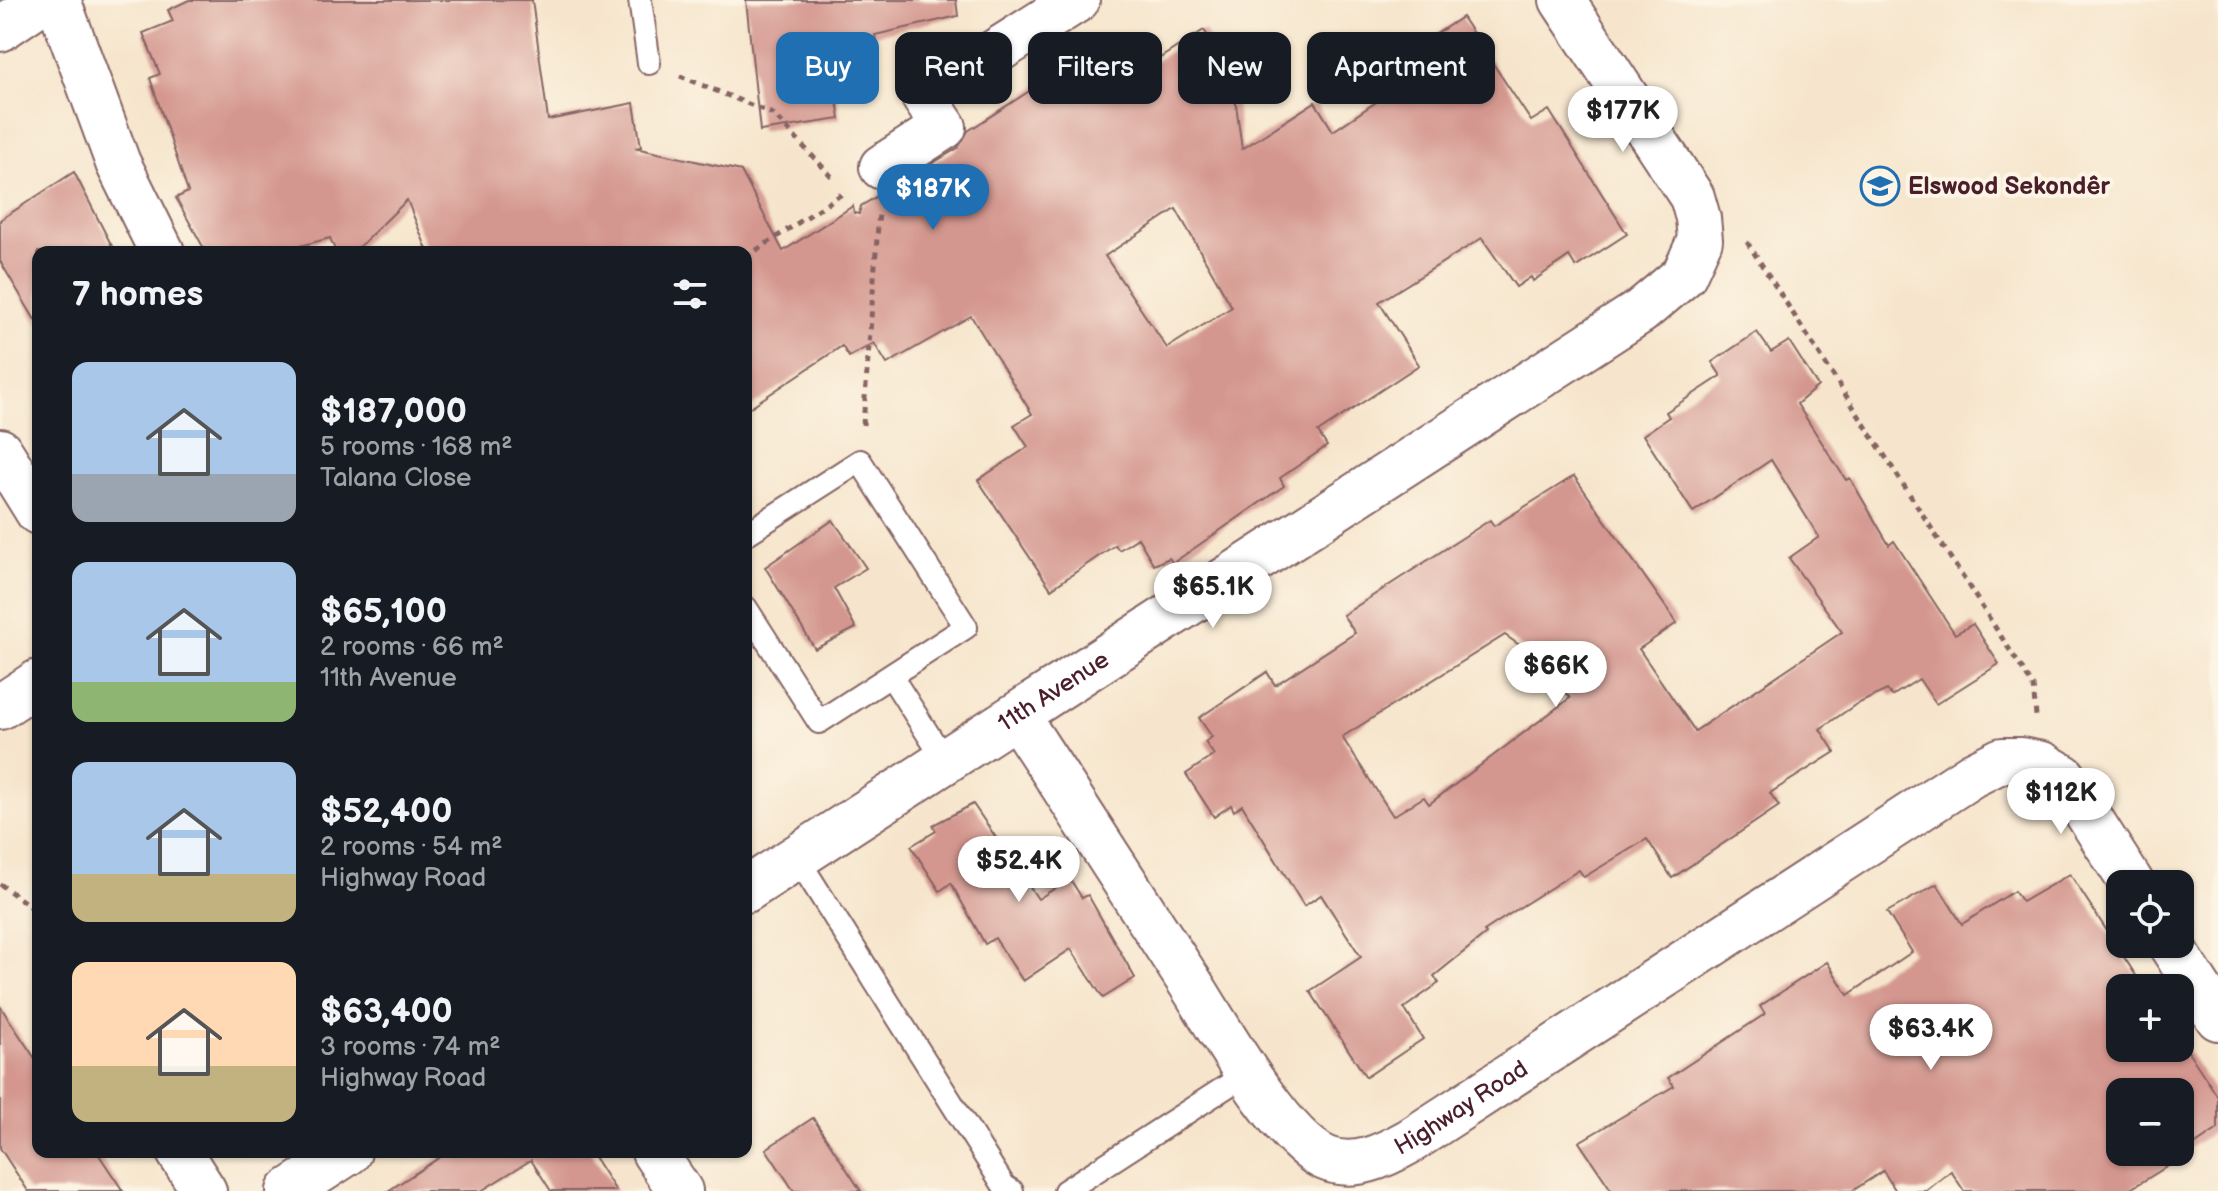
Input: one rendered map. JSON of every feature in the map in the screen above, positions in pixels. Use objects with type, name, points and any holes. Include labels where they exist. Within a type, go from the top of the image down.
[{"type":"street","points":[[0,29],[43,0]]},
{"type":"street","points":[[58,0],[118,163],[159,246]]},
{"type":"street","points":[[882,167],[944,127],[924,97],[1077,0]]},
{"type":"street","points":[[1562,0],[1692,197],[1698,218]]},
{"type":"street","name":"11th Avenue","points":[[752,886],[1641,311],[1684,275],[1700,240],[1698,218]]},
{"type":"street","points":[[0,451],[32,502]]},
{"type":"street","points":[[0,707],[32,686]]},
{"type":"street","name":"Highway Road","points":[[1017,716],[1249,1072],[1301,1143],[1326,1159],[1348,1163],[1380,1157],[1424,1132],[1972,775],[2022,762]]},
{"type":"street","points":[[2022,762],[2064,777],[2123,870]]},
{"type":"street","points":[[2179,958],[2218,1018]]},
{"type":"street","points":[[183,1158],[204,1191]]},
{"type":"street","points":[[289,1191],[340,1158]]},
{"type":"street","points":[[658,1158],[680,1191]]},
{"type":"lane","points":[[640,0],[649,63]]},
{"type":"lane","points":[[752,530],[860,461],[966,627],[819,722],[752,617]]},
{"type":"lane","points":[[891,676],[945,761]]},
{"type":"lane","points":[[796,856],[995,1173],[1012,1191]]},
{"type":"lane","points":[[1065,1191],[1102,1170],[1249,1072]]},
{"type":"path","points":[[649,63],[773,114],[846,192]]},
{"type":"path","points":[[752,253],[882,167]]},
{"type":"path","points":[[862,429],[882,167]]},
{"type":"path","points":[[1698,218],[1748,243],[2033,686],[2022,762]]},
{"type":"path","points":[[0,884],[32,908]]},
{"type":"building","points":[[189,0],[532,0],[548,120],[634,103],[641,147],[635,148],[741,171],[783,251],[853,206],[854,213],[859,214],[861,206],[958,148],[968,131],[1028,92],[1028,104],[1162,104],[1162,57],[1178,47],[1178,104],[1236,104],[1242,149],[1312,104],[1316,104],[1333,131],[1373,104],[1495,104],[1495,67],[1531,121],[1549,110],[1627,234],[1576,267],[1569,256],[1533,281],[1531,277],[1516,287],[1482,238],[1379,302],[1419,365],[1318,432],[1327,446],[1280,478],[1284,486],[1173,563],[1169,558],[1154,565],[1138,538],[1119,550],[1115,545],[1051,589],[978,480],[1028,447],[1014,425],[1032,414],[971,316],[887,364],[874,343],[849,357],[842,346],[752,406],[752,246],[426,246],[407,200],[360,246],[333,246],[330,238],[300,246],[203,246],[176,198],[188,192],[150,78],[160,74],[143,33],[173,21],[168,10]],"holes":[[[1176,209],[1232,307],[1167,348],[1105,256]]]},
{"type":"building","points":[[746,0],[956,0],[958,16],[879,34],[776,32],[776,104],[838,104],[840,119],[760,131]]},
{"type":"building","points":[[1462,17],[1472,32],[1439,32]]},
{"type":"building","points":[[74,172],[112,246],[32,246],[32,315],[0,261],[0,220]]},
{"type":"building","points":[[1757,332],[1771,352],[1789,341],[1818,386],[1797,404],[1846,480],[1850,478],[1889,545],[1894,541],[1955,634],[1973,624],[1999,664],[1936,704],[1919,679],[1892,696],[1887,690],[1855,705],[1820,729],[1835,752],[1770,793],[1779,806],[1672,878],[1647,839],[1584,877],[1579,870],[1522,906],[1484,931],[1486,934],[1434,976],[1439,983],[1404,1008],[1423,1039],[1366,1077],[1310,991],[1361,957],[1321,895],[1304,906],[1242,805],[1234,811],[1231,805],[1214,817],[1186,774],[1214,755],[1205,742],[1212,737],[1199,718],[1267,672],[1275,685],[1355,633],[1343,615],[1490,520],[1494,526],[1574,476],[1677,623],[1639,649],[1695,731],[1842,632],[1789,558],[1819,537],[1771,460],[1693,512],[1643,435],[1669,417],[1666,412],[1721,376],[1712,362]],"holes":[[[1505,635],[1542,661],[1570,698],[1429,804],[1424,797],[1393,816],[1342,737]]]},
{"type":"building","points":[[833,520],[866,568],[834,588],[856,628],[815,649],[765,567]]},
{"type":"building","points":[[973,804],[1038,899],[1070,879],[1082,898],[1088,895],[1135,978],[1103,998],[1071,949],[1023,981],[995,938],[985,944],[951,883],[940,891],[911,846],[936,831],[933,825]]},
{"type":"building","points":[[2070,874],[2106,929],[2106,958],[2125,958],[2135,974],[2106,974],[2106,1062],[2194,1060],[2218,1097],[2218,1129],[2194,1145],[2194,1078],[2106,1078],[2106,1166],[2168,1166],[2127,1191],[1964,1191],[1951,1171],[1926,1191],[1896,1191],[1883,1171],[1852,1191],[1612,1191],[1579,1142],[1674,1086],[1668,1078],[1765,1014],[1760,1006],[1827,962],[1848,995],[1912,952],[1887,912],[1937,884],[1962,924],[2014,891],[2022,902]]},
{"type":"building","points":[[0,1006],[32,1054],[32,1158],[101,1158],[123,1191],[28,1191],[0,1148]]},
{"type":"building","points":[[813,1118],[861,1191],[794,1191],[766,1149]]},
{"type":"building","points":[[439,1158],[595,1158],[616,1191],[551,1191],[531,1160],[481,1191],[388,1191]]},
{"type":"place","name":"Elswood Sekondêr","points":[[1880,186]]}]
